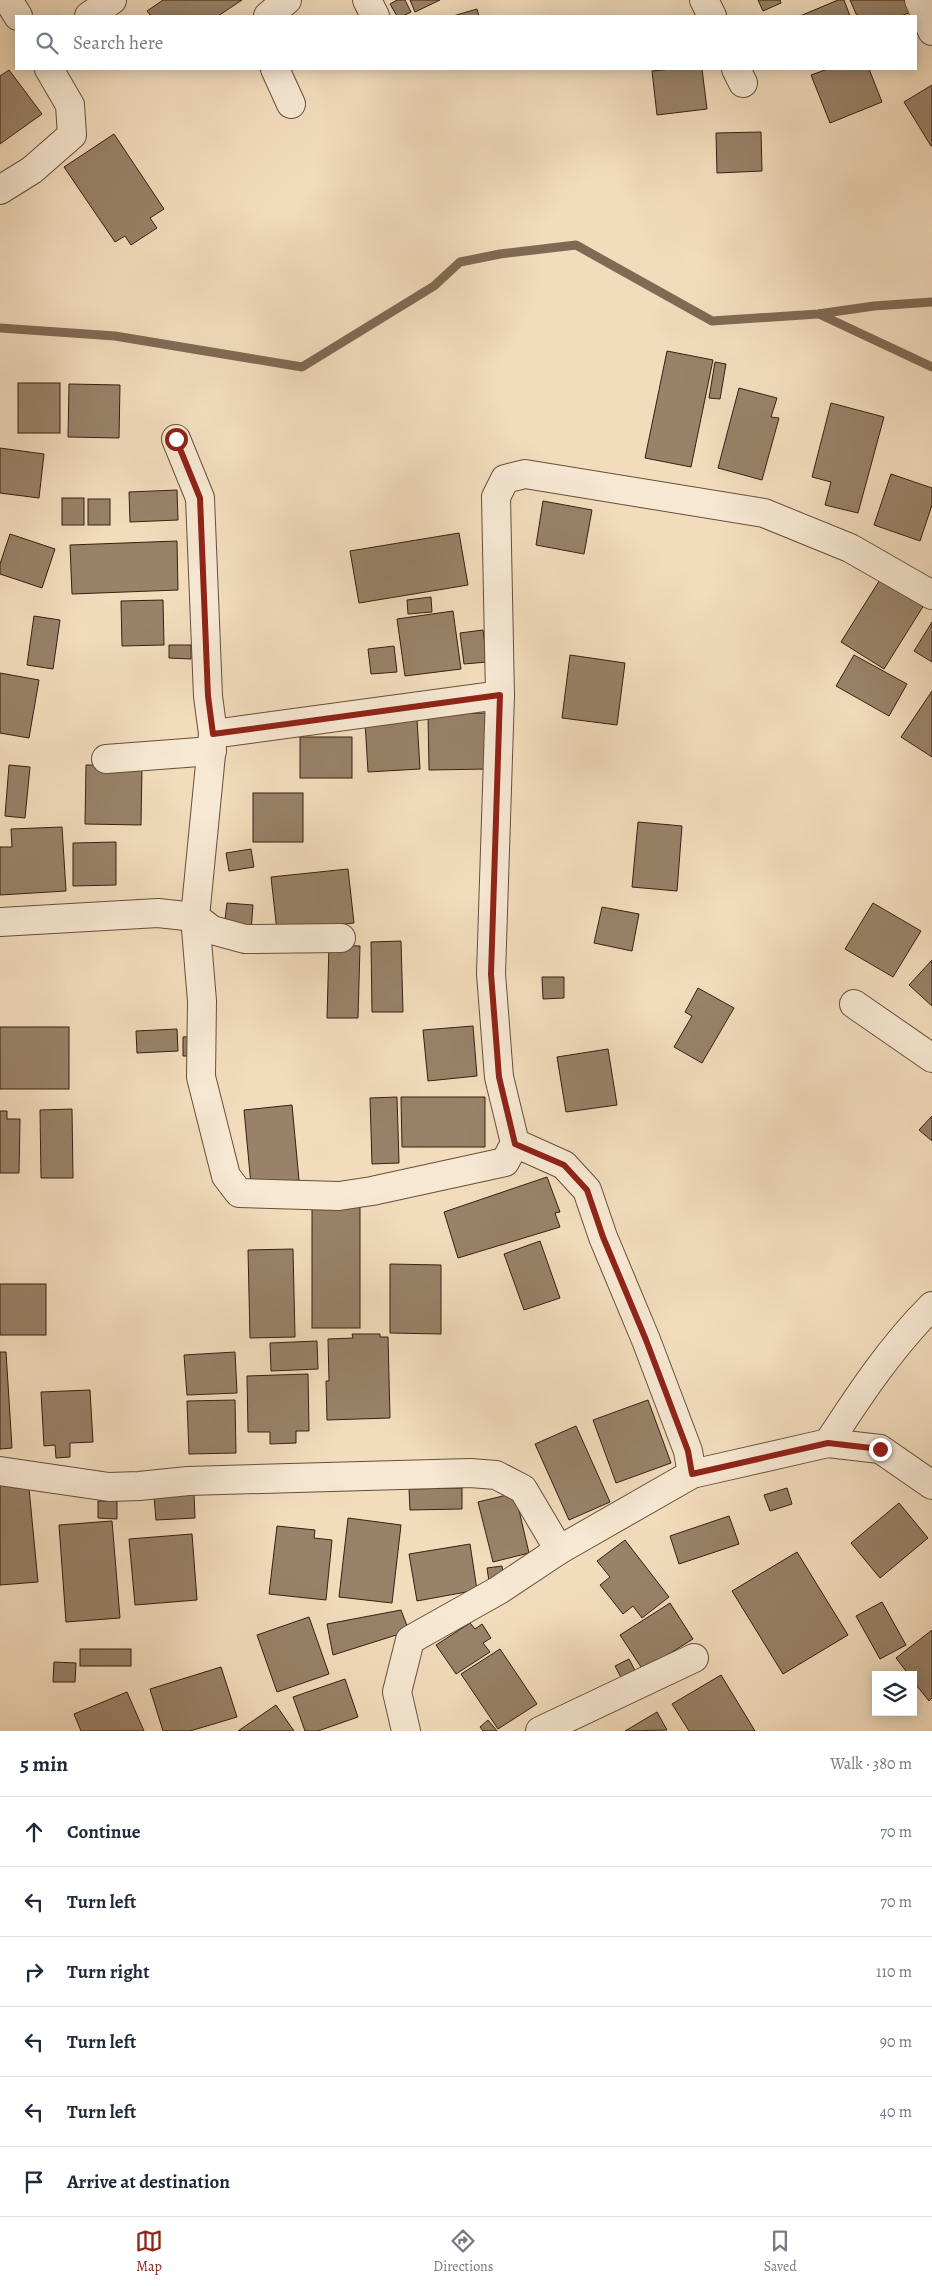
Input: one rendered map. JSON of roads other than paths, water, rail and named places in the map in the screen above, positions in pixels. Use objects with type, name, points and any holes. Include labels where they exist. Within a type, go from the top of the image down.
[{"type":"street","points":[[8,0],[17,15]]},
{"type":"street","points":[[90,15],[112,0]]},
{"type":"street","points":[[269,15],[287,0]]},
{"type":"street","points":[[367,0],[374,15]]},
{"type":"street","points":[[704,0],[712,15]]},
{"type":"street","points":[[919,0],[932,31]]},
{"type":"street","points":[[0,190],[32,170],[72,135],[70,106],[50,70]]},
{"type":"street","points":[[275,70],[291,104]]},
{"type":"street","points":[[176,439],[200,498],[208,696],[213,743],[196,917],[202,1001],[201,1077],[226,1176],[239,1193],[340,1196],[372,1191],[505,1162],[515,1144],[499,1077],[491,974],[500,695],[499,570],[496,497],[505,479],[525,474],[764,513],[850,548],[932,595]]},
{"type":"street","points":[[106,759],[500,695]]},
{"type":"street","points":[[0,922],[158,913],[196,917],[212,930],[245,939],[341,938]]},
{"type":"street","points":[[854,1004],[932,1058]]},
{"type":"street","points":[[515,1144],[564,1165],[587,1190],[603,1237],[646,1340],[688,1451],[692,1474]]},
{"type":"street","points":[[828,1443],[866,1384],[904,1334],[932,1306]]},
{"type":"street","points":[[406,1731],[397,1692],[410,1640],[499,1590],[558,1550],[692,1474],[828,1443],[880,1449],[932,1485]]},
{"type":"street","points":[[0,1471],[109,1487],[207,1480],[470,1473],[496,1476],[523,1489],[558,1550]]},
{"type":"street","points":[[540,1731],[694,1658]]},
{"type":"waterway","points":[[0,328],[115,336],[302,367],[434,286],[460,262],[500,254],[576,245],[712,321],[818,314],[874,306],[932,302]]},
{"type":"waterway","points":[[819,314],[932,367]]}]
